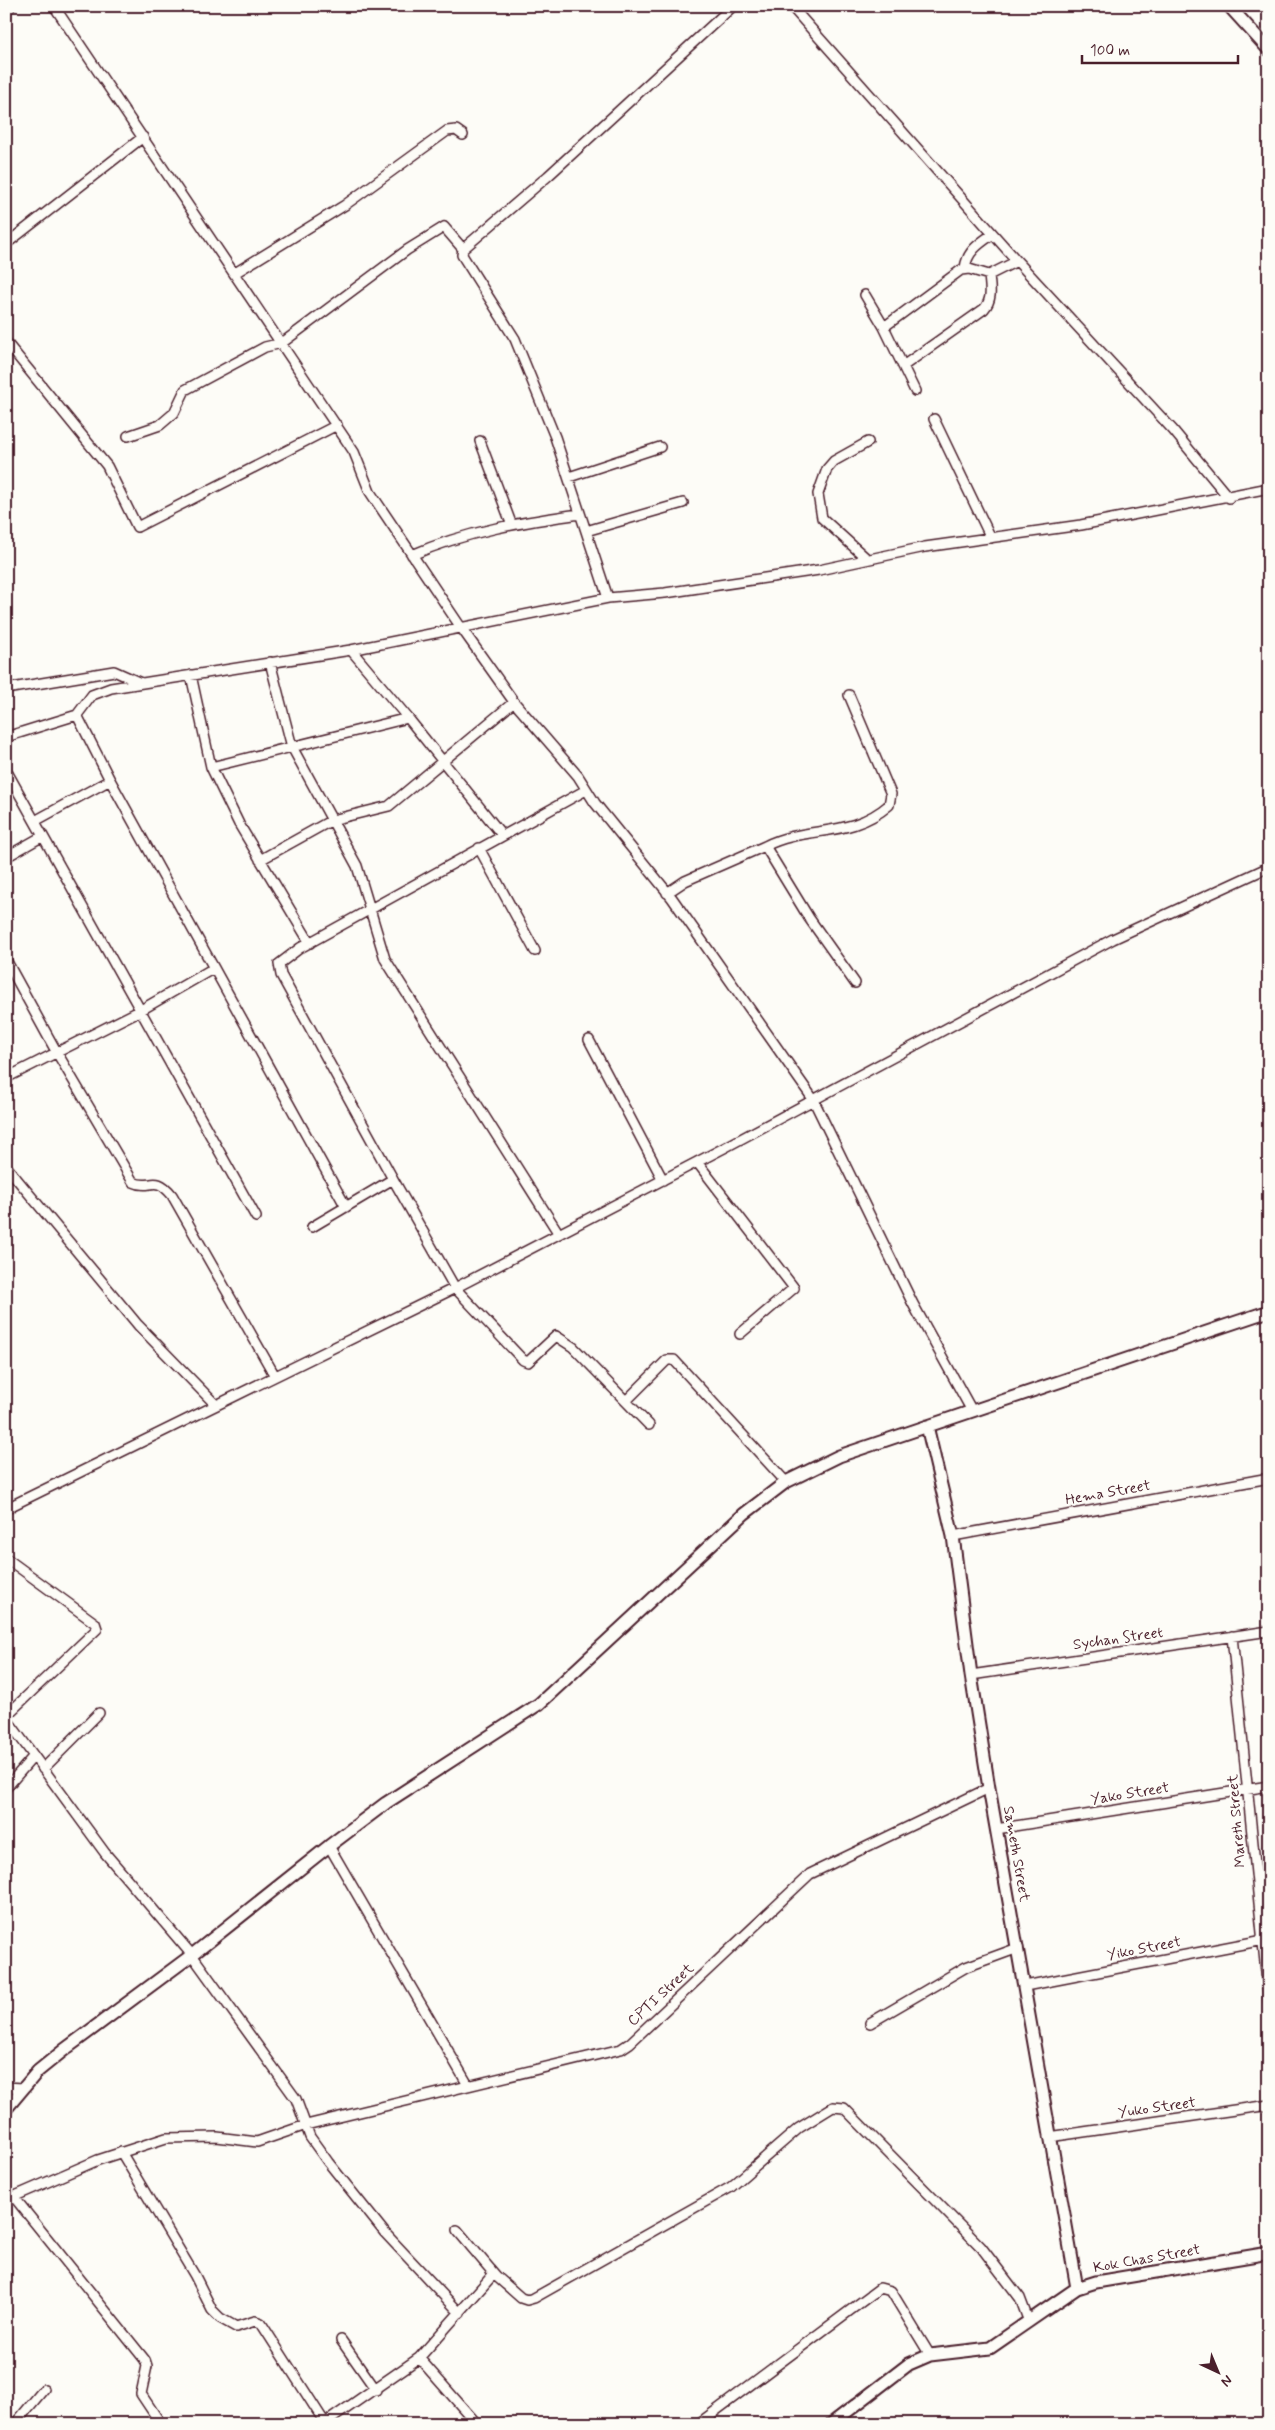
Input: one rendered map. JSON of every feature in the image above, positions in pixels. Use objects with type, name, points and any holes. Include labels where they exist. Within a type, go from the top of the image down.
[{"type":"street","points":[[6,10],[11,6]]},
{"type":"street","points":[[54,6],[337,425],[354,452],[370,492],[460,626],[514,702],[578,776],[594,804],[668,893],[813,1098],[912,1304],[972,1411]]},
{"type":"street","points":[[608,598],[555,437],[514,339],[462,255],[463,249],[548,176],[733,6]]},
{"type":"street","points":[[791,6],[1017,261],[1173,430],[1229,498]]},
{"type":"street","points":[[1229,6],[1269,50]]},
{"type":"street","points":[[235,273],[345,205],[447,131],[456,130],[463,135]]},
{"type":"street","points":[[6,244],[143,137]]},
{"type":"street","points":[[128,436],[160,425],[174,413],[185,390],[265,347],[282,343],[406,250],[444,227],[463,249]]},
{"type":"street","points":[[884,327],[965,268],[966,260],[974,248],[993,234]]},
{"type":"street","points":[[965,268],[989,275],[1017,261]]},
{"type":"street","points":[[903,366],[989,304],[989,275]]},
{"type":"street","points":[[865,295],[884,327],[915,391]]},
{"type":"street","points":[[6,342],[107,466],[136,527],[337,425]]},
{"type":"street","points":[[934,418],[991,538]]},
{"type":"street","points":[[480,441],[511,523]]},
{"type":"street","points":[[866,558],[822,518],[818,494],[827,469],[834,461],[868,442]]},
{"type":"street","points":[[569,477],[660,447]]},
{"type":"street","points":[[6,737],[77,715],[92,695],[100,691],[352,650],[460,626],[608,598],[665,593],[784,576],[820,570],[866,558],[1081,524],[1229,498],[1269,488]]},
{"type":"street","points":[[586,531],[683,503]]},
{"type":"street","points":[[412,555],[438,543],[511,523],[580,514]]},
{"type":"street","points":[[352,650],[502,836]]},
{"type":"street","points":[[270,662],[292,747],[357,866],[385,959],[559,1234]]},
{"type":"street","points":[[6,689],[114,671],[142,683]]},
{"type":"street","points":[[191,675],[211,767],[239,824],[310,943]]},
{"type":"street","points":[[668,893],[685,881],[765,846],[796,835],[849,827],[889,805],[891,794],[849,696]]},
{"type":"street","points":[[260,860],[332,820],[389,806],[514,702]]},
{"type":"street","points":[[77,715],[110,780],[346,1207]]},
{"type":"street","points":[[211,767],[408,718]]},
{"type":"street","points":[[6,770],[256,1217]]},
{"type":"street","points":[[34,821],[110,780]]},
{"type":"street","points":[[586,790],[310,943],[279,964],[281,975],[455,1288],[523,1360],[528,1362],[556,1336],[560,1337],[650,1425]]},
{"type":"street","points":[[6,857],[43,836]]},
{"type":"street","points":[[765,846],[809,918],[855,984]]},
{"type":"street","points":[[479,848],[535,951]]},
{"type":"street","points":[[6,1510],[455,1288],[697,1162],[813,1098],[1113,939],[1269,867]]},
{"type":"street","points":[[6,960],[56,1051],[133,1182],[141,1186],[156,1183],[164,1186],[172,1195],[275,1376]]},
{"type":"street","points":[[6,1078],[56,1051],[141,1010],[214,968]]},
{"type":"street","points":[[589,1040],[663,1180]]},
{"type":"street","points":[[697,1162],[794,1288],[740,1334]]},
{"type":"street","points":[[6,1166],[138,1325],[216,1405]]},
{"type":"street","points":[[312,1227],[393,1179]]},
{"type":"street","points":[[6,2110],[23,2088],[64,2050],[192,1955],[329,1846],[386,1803],[539,1704],[744,1514],[786,1482],[839,1456],[1269,1312]]},
{"type":"street","points":[[626,1400],[667,1360],[674,1360],[786,1482]]},
{"type":"street","name":"Sameth Street","points":[[927,1426],[952,1536],[989,1788],[1077,2288]]},
{"type":"street","name":"Hema Street","points":[[952,1536],[1269,1478]]},
{"type":"street","points":[[6,1558],[95,1624],[97,1629],[6,1717],[33,1757],[105,1853],[192,1955],[296,2099],[310,2137],[385,2233],[460,2312]]},
{"type":"street","name":"Sychan Street","points":[[971,1675],[1269,1631]]},
{"type":"street","name":"Mareth Street","points":[[1232,1636],[1265,1940],[1269,2002]]},
{"type":"street","points":[[43,1769],[99,1713]]},
{"type":"street","points":[[6,1788],[33,1757]]},
{"type":"street","name":"Yako Street","points":[[996,1829],[1269,1786]]},
{"type":"street","name":"CPTI Street","points":[[10,2199],[98,2160],[166,2138],[217,2137],[257,2142],[306,2125],[626,2046],[810,1874],[989,1788]]},
{"type":"street","points":[[329,1846],[468,2085]]},
{"type":"street","name":"Yiko Street","points":[[1025,1986],[1265,1940]]},
{"type":"street","points":[[870,2022],[966,1968],[1018,1948]]},
{"type":"street","points":[[6,2087],[23,2088]]},
{"type":"street","name":"Yuko Street","points":[[1049,2137],[1269,2105]]},
{"type":"street","points":[[457,2230],[496,2276],[521,2298],[527,2300],[534,2298],[731,2187],[799,2128],[833,2107],[844,2108],[981,2247],[1020,2298],[1029,2322]]},
{"type":"street","points":[[121,2152],[195,2276],[212,2310],[220,2318],[236,2327],[256,2322],[261,2324],[325,2423],[376,2390],[419,2358],[489,2279],[496,2276]]},
{"type":"street","points":[[10,2199],[145,2360],[147,2366],[141,2394],[161,2424]]},
{"type":"street","name":"Kok Chas Street","points":[[832,2424],[909,2364],[930,2355],[990,2348],[1077,2288],[1096,2282],[1269,2253]]},
{"type":"street","points":[[698,2424],[880,2288],[891,2291],[930,2355]]},
{"type":"street","points":[[341,2340],[376,2390]]},
{"type":"street","points":[[419,2358],[478,2424]]},
{"type":"street","points":[[15,2424],[44,2389]]}]
